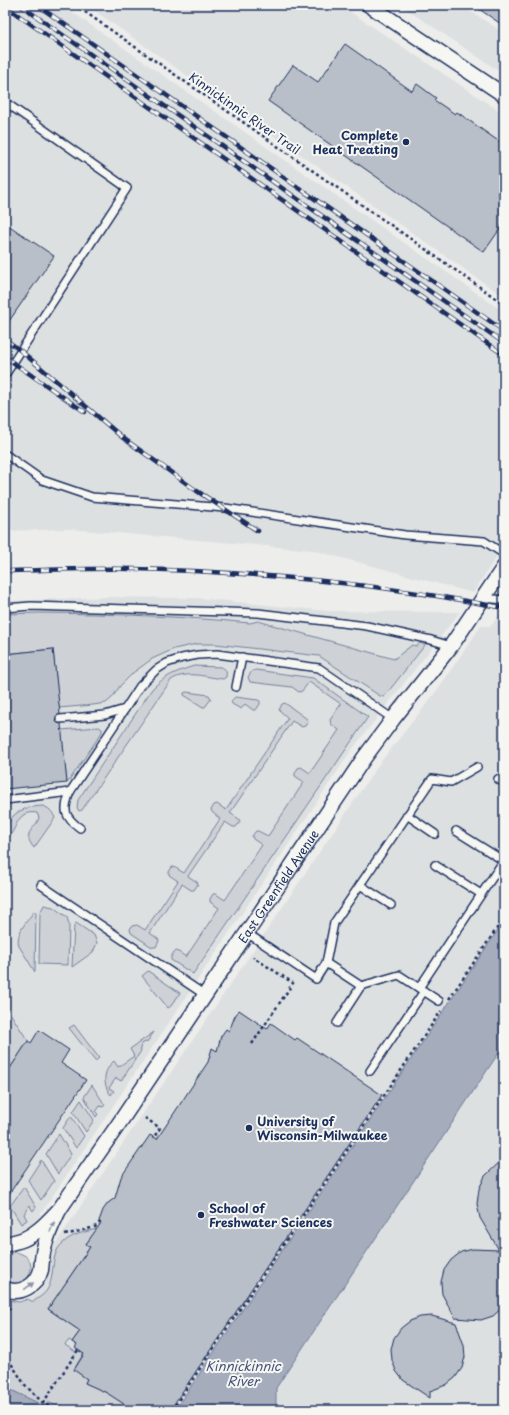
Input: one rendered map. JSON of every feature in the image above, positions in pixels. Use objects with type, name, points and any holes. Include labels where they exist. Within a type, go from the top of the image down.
[{"type":"street","points":[[369,5],[504,94]]},
{"type":"street","name":"East Greenfield Avenue","points":[[5,1289],[18,1291],[26,1289],[37,1278],[40,1271],[44,1246],[59,1210],[364,758],[451,646],[504,567]]},
{"type":"street","name":"East Greenfield Avenue","points":[[5,1244],[17,1242],[35,1232],[59,1210]]},
{"type":"lane","points":[[5,102],[127,188],[5,375]]},
{"type":"lane","points":[[5,454],[42,480],[92,497],[224,508],[405,535],[484,541],[504,554]]},
{"type":"lane","points":[[484,598],[504,600]]},
{"type":"lane","points":[[5,608],[31,606],[258,613],[367,626],[431,640],[451,646]]},
{"type":"lane","points":[[80,828],[71,822],[66,813],[65,804],[70,792],[140,686],[156,670],[167,663],[198,655],[217,654],[319,668],[393,719]]},
{"type":"lane","points":[[236,687],[242,657]]},
{"type":"lane","points":[[60,719],[105,715],[125,710]]},
{"type":"lane","points":[[247,933],[316,979],[326,963],[334,923],[432,779],[451,782],[477,767]]},
{"type":"lane","points":[[5,800],[70,792]]},
{"type":"lane","points":[[407,815],[435,834]]},
{"type":"lane","points":[[370,1071],[481,894],[504,861],[456,831]]},
{"type":"lane","points":[[435,865],[481,894]]},
{"type":"lane","points":[[41,885],[205,994]]},
{"type":"lane","points":[[360,885],[391,905]]},
{"type":"lane","points":[[326,963],[361,986]]},
{"type":"lane","points":[[337,1023],[361,986],[399,975],[439,1001]]},
{"type":"path","name":"Kinnickinnic River Trail","points":[[75,5],[504,304]]},
{"type":"path","points":[[446,1003],[504,918]]},
{"type":"path","points":[[252,957],[293,983],[252,1044]]},
{"type":"path","points":[[172,1410],[442,1010]]},
{"type":"path","points":[[145,1118],[160,1128],[154,1137]]},
{"type":"path","points":[[65,1235],[95,1227],[100,1222]]},
{"type":"path","points":[[43,1403],[78,1350]]},
{"type":"path","points":[[5,1354],[25,1385],[43,1403],[58,1410]]},
{"type":"shaded area","points":[[5,5],[62,5],[504,312],[504,545],[473,593],[312,550],[69,529],[5,531]]},
{"type":"shaded area","points":[[86,5],[340,5],[504,114],[504,297]]},
{"type":"shaded area","points":[[400,5],[461,5],[504,33],[504,68],[496,69]]},
{"type":"shaded area","points":[[106,597],[196,598],[329,611],[460,612],[351,751],[36,1221],[27,1230],[5,1238],[5,601]]},
{"type":"shaded area","name":"University of Wisconsin-Milwaukee","points":[[504,608],[504,921],[175,1410],[52,1410],[42,1405],[77,1354],[65,1345],[74,1331],[28,1299],[38,1292],[45,1284],[48,1274],[49,1256],[53,1247],[379,764],[435,693],[481,626],[491,626]]},
{"type":"shaded area","points":[[40,613],[145,616],[250,623],[258,621],[394,659],[412,645],[417,646],[420,643],[425,645],[384,697],[380,696],[319,656],[216,644],[197,644],[174,649],[152,659],[134,672],[106,703],[59,708],[53,649],[5,654],[5,614]]},
{"type":"shaded area","points":[[194,666],[221,667],[226,670],[226,677],[223,679],[183,675],[171,680],[82,810],[79,811],[77,808],[78,800],[152,689],[172,674]]},
{"type":"shaded area","points":[[256,670],[313,678],[368,717],[193,974],[171,960],[171,957],[174,952],[177,951],[186,957],[219,908],[210,902],[213,894],[216,894],[225,900],[262,845],[253,839],[252,836],[256,831],[258,831],[268,836],[304,782],[295,776],[298,768],[301,767],[310,773],[339,730],[331,724],[330,720],[341,704],[309,682],[302,691],[299,692],[292,687],[250,682],[248,677],[252,671]]},
{"type":"shaded area","points":[[186,692],[209,695],[211,699],[205,707],[203,707],[184,695]]},
{"type":"shaded area","points":[[235,697],[258,700],[260,701],[260,704],[256,710],[253,710],[245,704],[241,709],[232,704],[231,701]]},
{"type":"shaded area","points":[[285,703],[307,719],[308,722],[302,727],[292,721],[230,813],[239,819],[240,822],[236,827],[233,827],[225,822],[188,876],[198,884],[194,890],[191,890],[182,884],[150,933],[159,941],[156,947],[152,947],[131,933],[130,929],[132,926],[137,925],[145,930],[178,881],[169,875],[172,867],[184,873],[220,819],[211,810],[214,805],[217,804],[226,810],[288,718],[279,710],[282,704]]},
{"type":"shaded area","points":[[99,727],[102,729],[102,732],[67,783],[61,730]]},
{"type":"shaded area","points":[[43,806],[53,813],[55,818],[34,848],[30,843],[29,835],[39,818],[37,813],[30,813],[20,818],[9,837],[5,840],[8,824],[15,814],[27,808]]},
{"type":"shaded area","points":[[44,905],[53,907],[67,917],[69,925],[68,965],[39,964],[40,913]]},
{"type":"shaded area","points":[[34,911],[36,913],[35,972],[19,946],[18,941],[22,928]]},
{"type":"shaded area","points":[[76,923],[94,935],[97,943],[93,952],[72,967],[74,925]]},
{"type":"shaded area","points":[[148,971],[180,993],[168,1008],[142,976]]},
{"type":"shaded area","points":[[5,1005],[28,1041],[5,1076]]},
{"type":"shaded area","points":[[74,1025],[99,1058],[95,1061],[69,1028]]},
{"type":"shaded area","points":[[154,1032],[147,1042],[143,1043],[140,1047],[141,1051],[121,1081],[116,1078],[109,1088],[114,1091],[111,1095],[105,1082],[106,1073],[110,1065],[114,1061],[118,1067],[134,1056],[130,1049]]},
{"type":"shaded area","points":[[504,1045],[504,1410],[276,1410],[276,1388]]},
{"type":"shaded area","points":[[92,1085],[105,1105],[103,1107],[100,1106],[96,1112],[98,1114],[96,1117],[84,1097]]},
{"type":"shaded area","points":[[81,1100],[94,1120],[86,1132],[73,1112]]},
{"type":"shaded area","points":[[71,1116],[84,1136],[76,1148],[63,1128]]},
{"type":"shaded area","points":[[59,1134],[71,1154],[58,1174],[46,1154]]},
{"type":"shaded area","points":[[41,1160],[54,1181],[41,1200],[28,1180]]},
{"type":"shaded area","points":[[24,1187],[36,1207],[33,1211],[29,1205],[24,1214],[27,1220],[21,1224],[10,1206]]},
{"type":"shaded area","points":[[97,1229],[86,1244],[90,1247],[48,1309],[80,1331],[72,1342],[69,1340],[65,1345],[77,1353],[79,1351],[81,1352],[83,1349],[85,1351],[74,1369],[87,1379],[85,1383],[110,1394],[131,1410],[70,1410],[58,1404],[57,1406],[45,1401],[42,1405],[5,1387],[5,1299],[19,1302],[28,1299],[33,1302],[41,1296],[46,1292],[50,1284],[54,1259],[59,1248],[75,1235]]},
{"type":"shaded area","points":[[13,1252],[23,1254],[29,1259],[31,1266],[27,1279],[21,1283],[14,1284],[5,1281],[5,1255]]},
{"type":"water","name":"Kinnickinnic River","points":[[504,921],[504,1045],[276,1388],[276,1410],[175,1410]]},
{"type":"water","points":[[5,1387],[52,1410],[5,1410]]},
{"type":"building","points":[[473,5],[504,5],[504,26]]},
{"type":"building","name":"Complete Heat Treating","points":[[345,44],[412,91],[417,84],[436,98],[434,100],[455,114],[457,112],[504,145],[504,223],[484,252],[268,101],[293,65],[318,82]]},
{"type":"building","points":[[5,223],[54,256],[5,327]]},
{"type":"building","points":[[53,649],[60,714],[55,720],[61,724],[67,783],[5,789],[5,654]]},
{"type":"building","name":"School of Freshwater Sciences","points":[[239,1010],[267,1029],[271,1023],[295,1040],[297,1038],[382,1095],[170,1410],[131,1410],[107,1393],[85,1383],[87,1379],[74,1370],[84,1354],[75,1348],[77,1345],[72,1342],[80,1331],[48,1309],[90,1247],[86,1244],[101,1223],[99,1221],[103,1210],[108,1203],[115,1198],[121,1177],[150,1135],[157,1139],[208,1062],[212,1048],[217,1051],[221,1036],[226,1029],[229,1031]]},
{"type":"building","points":[[39,1030],[69,1050],[61,1063],[86,1080],[5,1200],[5,1076],[28,1041],[31,1043]]},
{"type":"building","points":[[504,1158],[504,1306],[493,1316],[481,1320],[455,1318],[442,1294],[441,1282],[444,1270],[451,1260],[461,1252],[473,1249],[499,1250],[480,1218],[477,1204],[479,1189],[485,1176]]},
{"type":"building","points":[[432,1316],[456,1323],[464,1345],[465,1357],[462,1368],[455,1378],[446,1385],[430,1391],[430,1398],[403,1380],[396,1371],[392,1360],[391,1349],[394,1338],[401,1328],[410,1321],[420,1317]]},
{"type":"railway","points":[[20,5],[504,343]]},
{"type":"railway","points":[[37,5],[504,331]]},
{"type":"railway","points":[[5,6],[504,355]]},
{"type":"railway","points":[[5,339],[123,438],[197,491],[258,531]]},
{"type":"railway","points":[[5,357],[85,412]]},
{"type":"railway","points":[[5,571],[135,569],[274,576],[413,592],[504,608]]},
{"type":"place","name":"Complete Heat Treating","points":[[406,142]]},
{"type":"place","name":"University of Wisconsin-Milwaukee","points":[[249,1128]]},
{"type":"place","name":"School of Freshwater Sciences","points":[[201,1215]]}]
